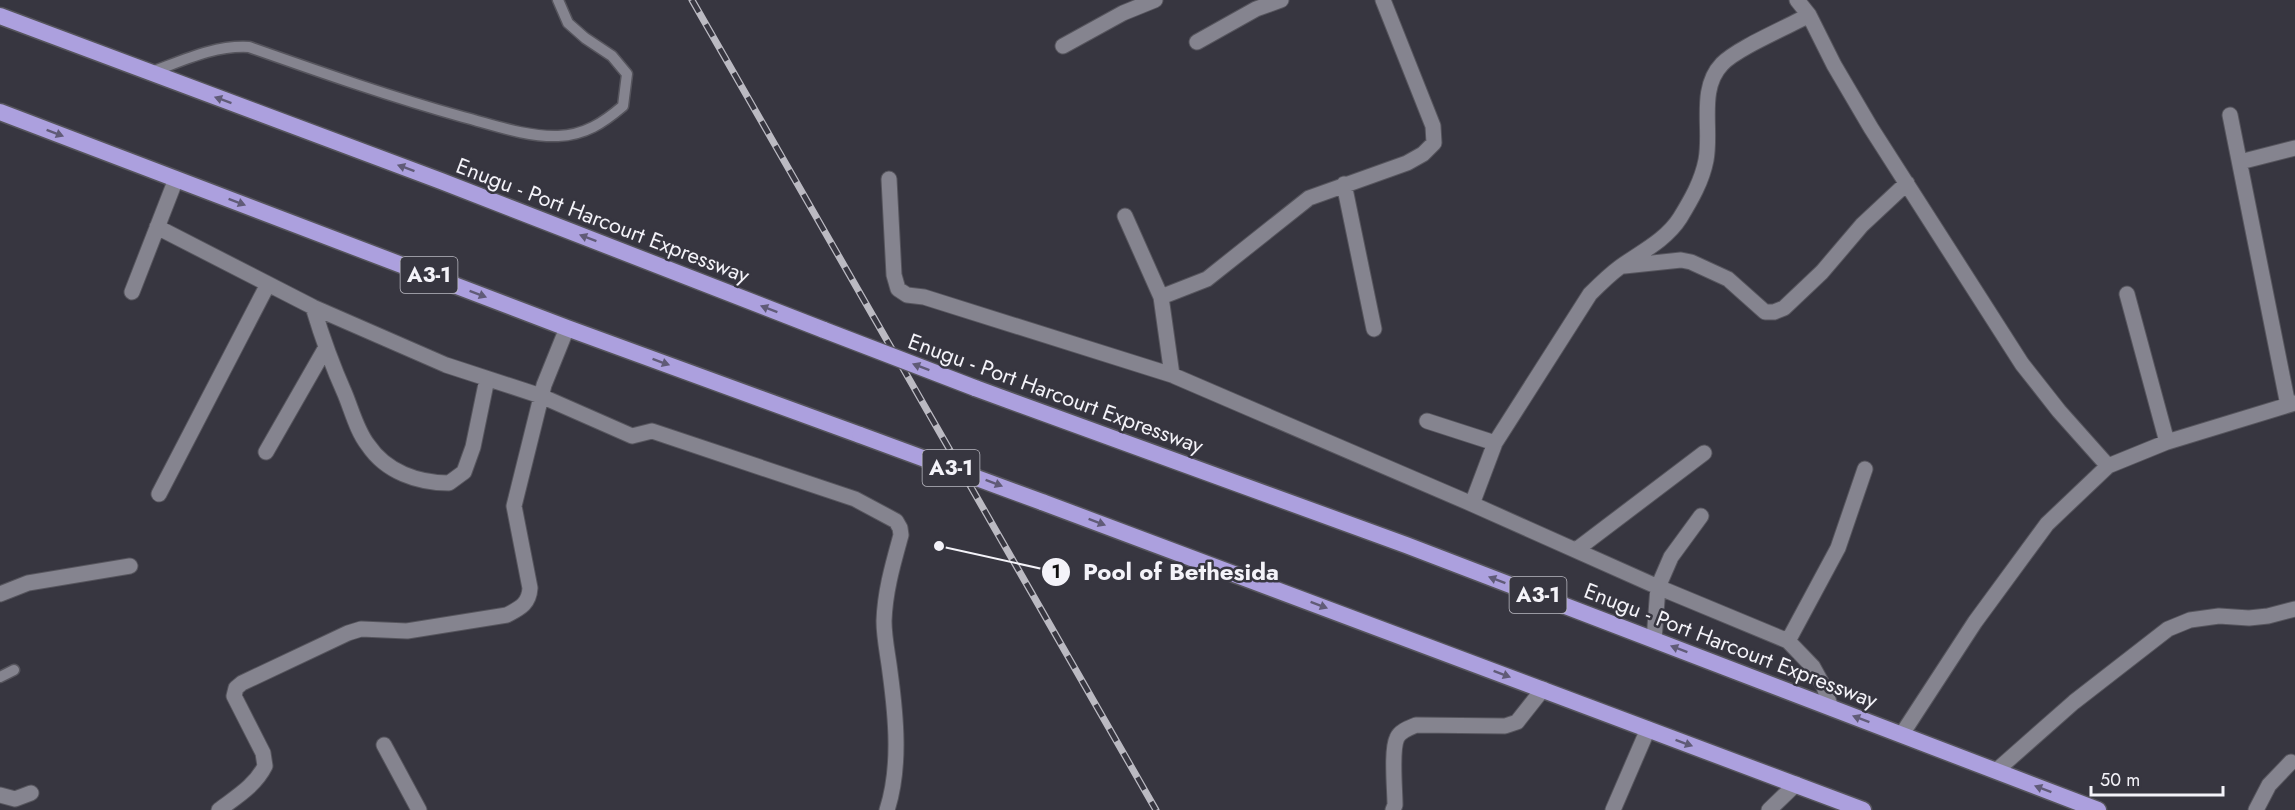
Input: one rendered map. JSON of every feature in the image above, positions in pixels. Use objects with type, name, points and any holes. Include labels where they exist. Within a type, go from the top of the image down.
[{"type":"highway","name":"Enugu - Port Harcourt Expressway","points":[[0,16],[441,181],[975,388],[1406,545],[2098,810]]},
{"type":"highway","name":"A3-1","points":[[0,112],[567,328],[1042,502],[1863,810]]},
{"type":"street","points":[[1063,46],[1122,13],[1155,0]]},
{"type":"street","points":[[1197,42],[1255,4],[1281,0]]},
{"type":"street","points":[[1161,297],[1207,279],[1309,198],[1407,163],[1423,154],[1434,143],[1433,126],[1383,0]]},
{"type":"street","points":[[1797,0],[1809,15],[1834,65],[2022,364],[2059,411],[2108,466]]},
{"type":"street","points":[[1472,504],[1495,443],[1590,294],[1604,279],[1657,242],[1678,221],[1695,191],[1706,162],[1709,137],[1708,91],[1713,76],[1722,63],[1734,54],[1809,15]]},
{"type":"street","points":[[1902,734],[1976,622],[2047,524],[2108,466],[2167,442],[2292,404],[2230,115]]},
{"type":"street","points":[[2240,162],[2295,148]]},
{"type":"street","points":[[132,292],[176,179]]},
{"type":"street","points":[[889,179],[894,275],[898,289],[907,295],[924,297],[1172,375],[1658,587],[1788,640],[1813,667],[1824,687],[1831,708]]},
{"type":"street","points":[[1621,266],[1681,260],[1691,262],[1728,279],[1765,312],[1774,312],[1784,308],[1822,272],[1862,225],[1907,183]]},
{"type":"street","points":[[1344,184],[1374,329]]},
{"type":"street","points":[[1125,216],[1161,297],[1172,375]]},
{"type":"street","points":[[157,227],[313,307],[446,365],[540,396],[632,436],[652,431],[855,499],[896,521],[901,535],[888,580],[884,624],[893,694],[896,743],[893,793],[887,810]]},
{"type":"street","points":[[159,494],[268,284]]},
{"type":"street","points":[[2127,294],[2167,442]]},
{"type":"street","points":[[313,307],[325,349],[367,445],[390,467],[419,480],[449,483],[464,472],[473,447],[487,379]]},
{"type":"street","points":[[219,810],[251,786],[266,766],[234,696],[236,688],[242,683],[361,629],[407,631],[507,615],[528,601],[530,588],[513,506],[540,396],[567,328]]},
{"type":"street","points":[[266,453],[325,349]]},
{"type":"street","points":[[1427,421],[1495,443]]},
{"type":"street","points":[[1576,550],[1704,453]]},
{"type":"street","points":[[1788,640],[1838,548],[1865,469]]},
{"type":"street","points":[[1654,640],[1658,587],[1671,557],[1701,516]]},
{"type":"street","points":[[0,594],[28,583],[129,566]]},
{"type":"street","points":[[1997,770],[2074,702],[2168,629],[2190,620],[2220,616],[2249,618],[2295,609]]},
{"type":"street","points":[[1393,810],[1395,805],[1395,749],[1397,738],[1404,730],[1416,725],[1506,726],[1517,722],[1543,689]]},
{"type":"street","points":[[1613,810],[1648,729]]},
{"type":"street","points":[[384,745],[419,810]]},
{"type":"street","points":[[2256,810],[2270,785],[2291,762]]},
{"type":"street","points":[[1768,810],[1796,784]]},
{"type":"street","points":[[0,795],[15,798],[31,793]]},
{"type":"lane","points":[[148,73],[209,51],[229,46],[249,47],[407,101],[520,133],[559,136],[587,130],[603,123],[623,106],[627,74],[612,56],[585,38],[568,23],[558,0]]},
{"type":"lane","points":[[0,677],[14,670]]},
{"type":"railway","points":[[692,0],[1156,810]]},
{"type":"place","name":"Pool of Bethesida","points":[[939,546]]}]
